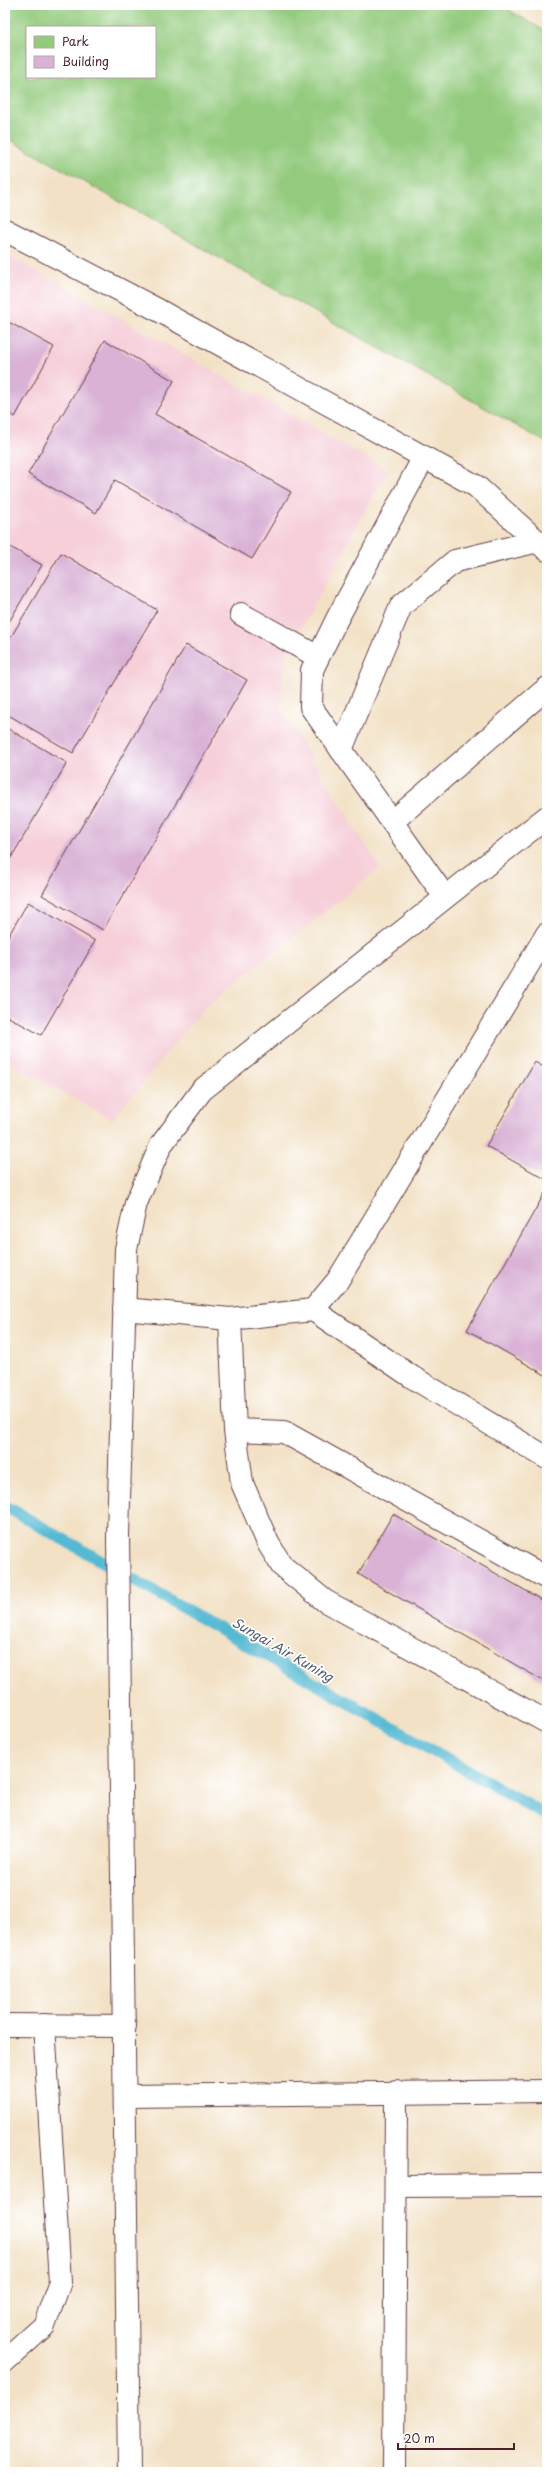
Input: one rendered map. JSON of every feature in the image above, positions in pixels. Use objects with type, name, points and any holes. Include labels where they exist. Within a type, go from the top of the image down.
[{"type":"lane","points":[[5,230],[158,310],[476,486],[543,546]]},
{"type":"lane","points":[[424,457],[312,670],[311,707],[445,897]]},
{"type":"lane","points":[[341,750],[401,606],[455,561],[543,546]]},
{"type":"lane","points":[[241,614],[318,657]]},
{"type":"lane","points":[[392,822],[547,688]]},
{"type":"lane","points":[[129,2472],[122,1747],[118,1536],[126,1249],[136,1203],[161,1145],[202,1090],[547,817]]},
{"type":"lane","points":[[313,1310],[338,1280],[547,934]]},
{"type":"lane","points":[[124,1309],[230,1319],[313,1310],[412,1377],[547,1458]]},
{"type":"lane","points":[[230,1319],[235,1430],[242,1483],[268,1543],[282,1566],[325,1601],[547,1722]]},
{"type":"lane","points":[[235,1430],[284,1432],[547,1578]]},
{"type":"lane","points":[[5,2025],[125,2026]]},
{"type":"lane","points":[[5,2361],[44,2326],[60,2282],[44,2026]]},
{"type":"lane","points":[[126,2096],[396,2091],[547,2091]]},
{"type":"lane","points":[[394,2472],[396,2091]]},
{"type":"lane","points":[[396,2186],[547,2184]]},
{"type":"shaded area","points":[[5,253],[388,470],[286,655],[280,707],[380,868],[205,1007],[112,1120],[5,1061]]},
{"type":"green space","points":[[5,5],[500,5],[547,32],[547,443],[5,137]]},
{"type":"building","points":[[5,320],[54,347],[15,417],[5,411]]},
{"type":"building","points":[[105,340],[174,381],[155,414],[291,492],[252,559],[115,480],[96,513],[28,474]]},
{"type":"building","points":[[5,544],[42,565],[5,629]]},
{"type":"building","points":[[61,553],[157,610],[73,753],[5,713],[5,647]]},
{"type":"building","points":[[186,645],[247,680],[103,930],[42,895]]},
{"type":"building","points":[[5,727],[67,763],[5,868]]},
{"type":"building","points":[[28,902],[95,941],[41,1035],[5,1015],[5,942]]},
{"type":"building","points":[[535,1062],[547,1069],[547,1180],[486,1146]]},
{"type":"building","points":[[547,1189],[547,1376],[467,1330]]},
{"type":"building","points":[[393,1514],[547,1603],[547,1683],[358,1574]]},
{"type":"waterway","name":"Sungai Air Kuning","points":[[5,1506],[547,1816]]}]
